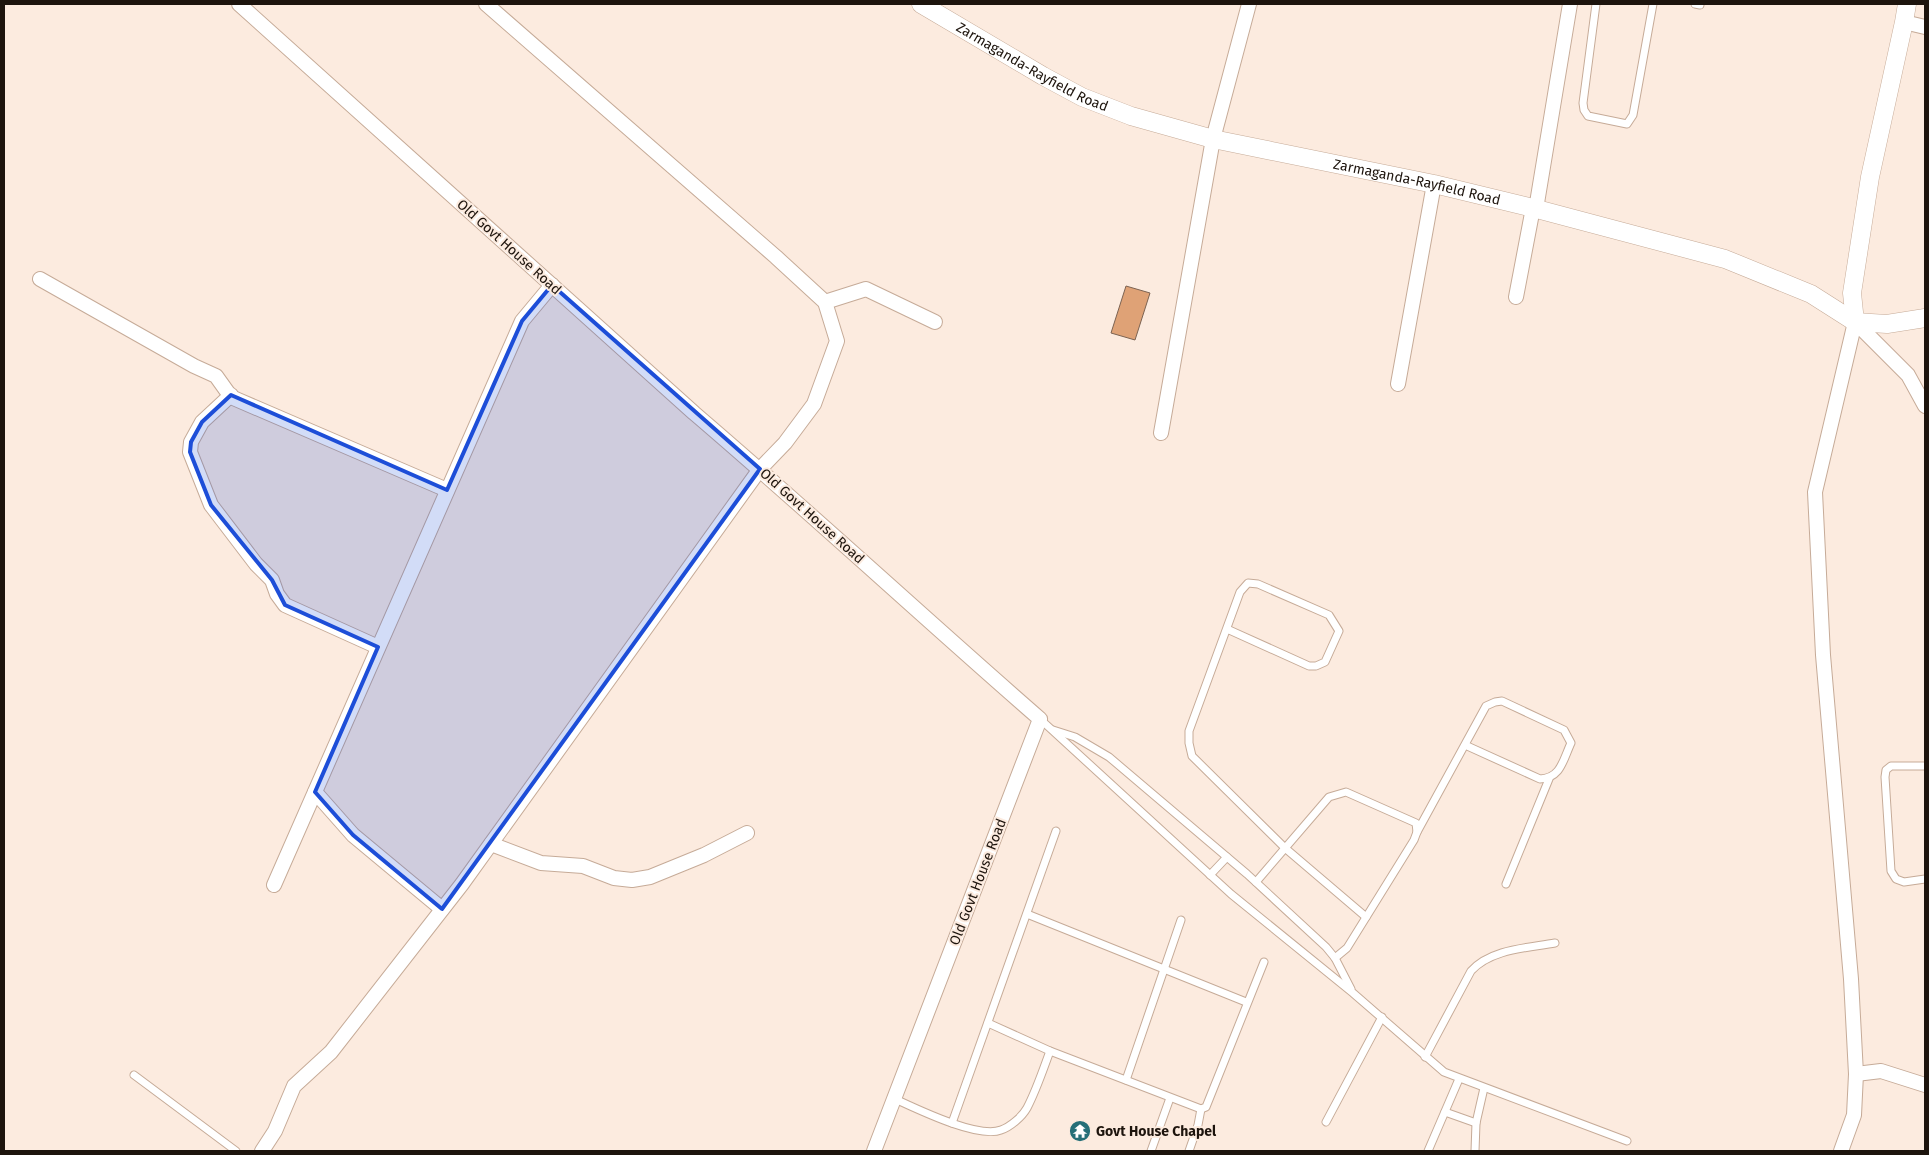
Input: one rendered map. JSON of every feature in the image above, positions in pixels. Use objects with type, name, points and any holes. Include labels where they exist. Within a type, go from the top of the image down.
[{"type":"street","name":"Old Govt House Road","points":[[239,4],[694,413],[760,469],[922,616],[1040,719],[874,1151]]},
{"type":"street","points":[[262,1151],[275,1131],[294,1086],[331,1052],[442,909],[491,844],[760,469],[785,443],[814,404],[837,341],[825,302],[486,4]]},
{"type":"street","points":[[1161,433],[1214,139],[1249,4]]},
{"type":"street","points":[[1516,297],[1534,209],[1570,4]]},
{"type":"street","points":[[1841,1151],[1854,1115],[1856,1074],[1851,979],[1823,656],[1815,492],[1855,322],[1852,293],[1870,178],[1907,4]]},
{"type":"street","name":"Zarmaganda-Rayfield Road","points":[[930,6],[1082,97],[1131,116],[1214,139],[1434,184],[1725,259],[1811,294],[1855,322],[1888,324],[1925,318]]},
{"type":"street","points":[[1904,22],[1925,27]]},
{"type":"street","points":[[1398,384],[1434,184]]},
{"type":"street","points":[[40,279],[194,366],[216,376],[231,395],[447,490]]},
{"type":"street","points":[[274,885],[522,321],[552,285]]},
{"type":"street","points":[[825,302],[866,289],[935,322]]},
{"type":"street","points":[[1855,322],[1908,375],[1925,406]]},
{"type":"street","points":[[231,395],[202,422],[190,447],[190,452],[211,505],[256,564],[272,580],[277,594],[285,605],[378,647]]},
{"type":"street","points":[[315,792],[353,835],[442,909]]},
{"type":"street","points":[[491,844],[540,863],[583,866],[614,878],[632,880],[650,877],[695,859],[747,833]]},
{"type":"street","points":[[1856,1074],[1881,1071],[1925,1085]]},
{"type":"lane","points":[[1596,4],[1583,103],[1584,110],[1588,116],[1627,124],[1633,116],[1653,4]]},
{"type":"lane","points":[[1226,629],[1308,666],[1316,666],[1325,662],[1339,631],[1329,615],[1258,584],[1248,583],[1240,592],[1226,629],[1189,731],[1188,743],[1192,756],[1285,848],[1366,917]]},
{"type":"lane","points":[[1416,832],[1486,706],[1502,701],[1564,730],[1571,743],[1557,774],[1549,779],[1540,779],[1465,745]]},
{"type":"lane","points":[[1040,719],[1230,894],[1382,1017],[1444,1072],[1627,1141]]},
{"type":"lane","points":[[1050,730],[1075,737],[1109,757],[1256,882],[1326,947],[1335,958],[1353,993]]},
{"type":"lane","points":[[1925,766],[1892,766],[1886,770],[1885,777],[1891,871],[1896,879],[1904,882],[1925,879]]},
{"type":"lane","points":[[1506,884],[1549,779]]},
{"type":"lane","points":[[1256,882],[1329,797],[1346,792],[1416,823],[1414,840],[1347,948],[1335,958]]},
{"type":"lane","points":[[952,1123],[1056,831]]},
{"type":"lane","points":[[1210,875],[1227,857]]},
{"type":"lane","points":[[1027,914],[1246,1002]]},
{"type":"lane","points":[[1126,1080],[1181,920]]},
{"type":"lane","points":[[1425,1057],[1471,971],[1479,962],[1492,955],[1555,943]]},
{"type":"lane","points":[[988,1023],[1050,1051],[1201,1109],[1206,1107],[1246,1002],[1264,962]]},
{"type":"lane","points":[[1326,1122],[1382,1017]]},
{"type":"lane","points":[[895,1099],[952,1123],[978,1130],[999,1131],[1012,1124],[1026,1110],[1050,1051]]},
{"type":"lane","points":[[134,1075],[236,1151]]},
{"type":"lane","points":[[1428,1151],[1459,1079]]},
{"type":"lane","points":[[1475,1151],[1476,1123],[1484,1088]]},
{"type":"lane","points":[[1151,1151],[1170,1098]]},
{"type":"lane","points":[[1189,1151],[1198,1125],[1201,1109]]},
{"type":"lane","points":[[1445,1112],[1476,1123]]},
{"type":"highlighted area","points":[[552,285],[760,469],[442,909],[353,835],[315,792],[378,647],[285,605],[272,580],[211,505],[190,452],[191,442],[202,422],[231,395],[447,490],[522,321]]},
{"type":"building","points":[[1126,286],[1150,293],[1135,340],[1111,333]]},
{"type":"place","name":"Govt House Chapel","points":[[1080,1131]]}]
